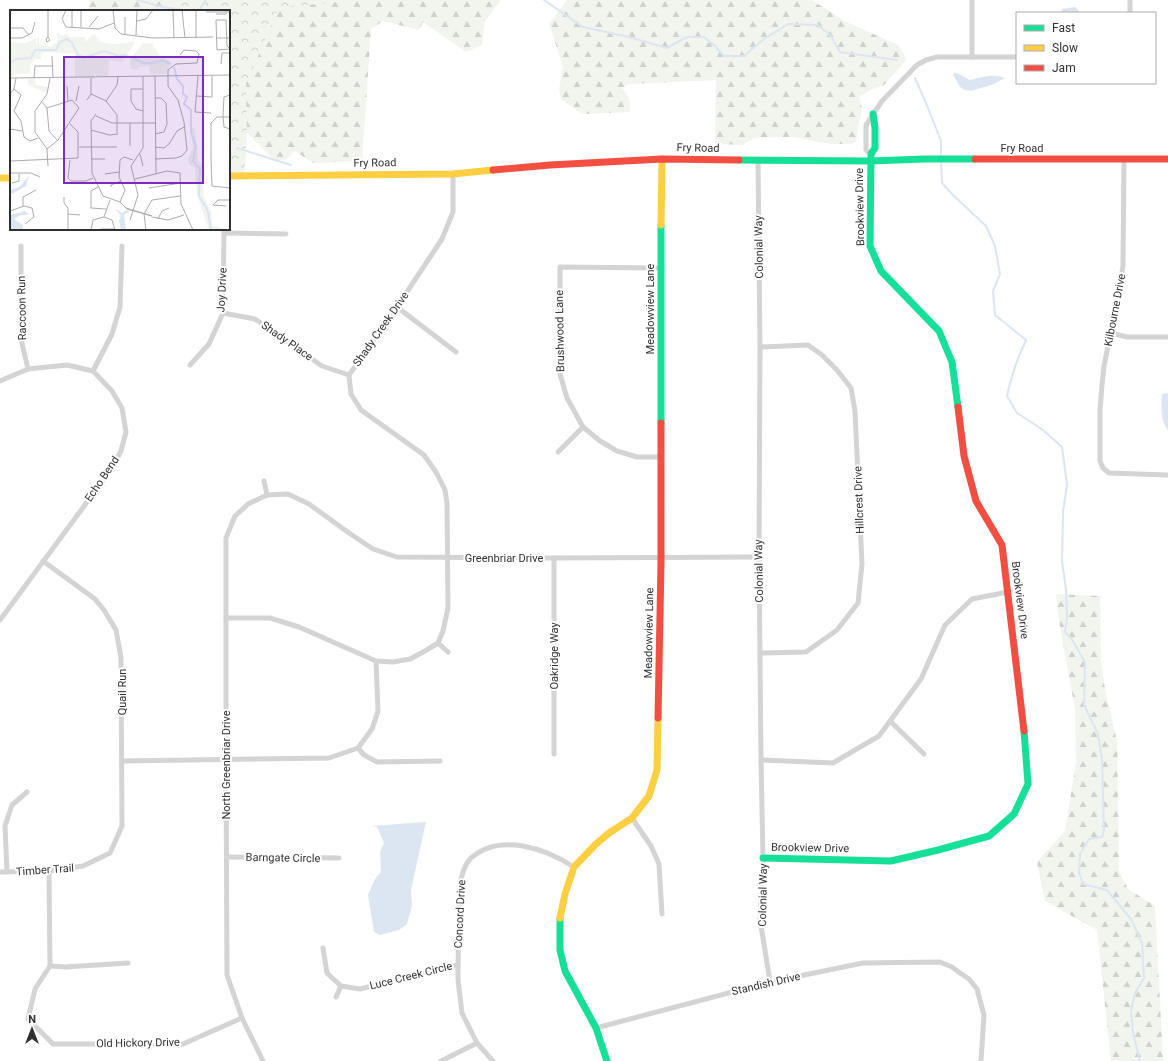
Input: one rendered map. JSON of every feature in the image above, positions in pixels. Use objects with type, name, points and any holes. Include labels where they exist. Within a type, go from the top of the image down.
[{"type":"street","points":[[972,0],[972,57]]},
{"type":"street","points":[[1130,0],[1130,12]]},
{"type":"street","points":[[872,114],[882,101],[917,65],[926,60],[937,57],[1016,57]]},
{"type":"street","name":"Brookview Drive","points":[[763,858],[891,861],[989,836],[1014,814],[1028,784],[1024,726],[1002,544],[976,501],[964,456],[952,362],[939,331],[881,271],[870,246],[871,157],[875,148],[875,128],[872,114]]},
{"type":"street","name":"Fry Road","points":[[230,176],[453,174],[550,165],[662,159],[758,160],[871,157],[924,159],[1168,159]]},
{"type":"street","name":"Meadowview Lane","points":[[607,1061],[596,1028],[565,971],[560,950],[560,920],[565,894],[574,867],[609,833],[632,818],[649,796],[657,770],[661,557],[660,268],[662,159]]},
{"type":"street","name":"Colonial Way","points":[[758,160],[760,347],[759,556],[763,858],[760,919],[770,982]]},
{"type":"street","name":"Kilbourne Drive","points":[[1124,160],[1123,265],[1104,366],[1101,391],[1100,461],[1103,468],[1109,473],[1168,474]]},
{"type":"street","name":"Shady Creek Drive","points":[[438,643],[444,631],[448,608],[447,503],[445,490],[436,472],[424,455],[361,410],[351,394],[349,375],[397,307],[442,239],[453,212],[453,174]]},
{"type":"street","points":[[225,231],[286,234]]},
{"type":"street","name":"Joy Drive","points":[[190,365],[209,344],[223,314],[225,231]]},
{"type":"street","name":"Raccoon Run","points":[[21,246],[21,339],[28,369]]},
{"type":"street","points":[[0,381],[28,369],[67,365],[93,371],[112,334],[120,307],[122,246]]},
{"type":"street","name":"Brushwood Lane","points":[[660,268],[560,267],[560,374],[567,398],[583,427],[600,441],[617,451],[637,457],[661,457]]},
{"type":"street","points":[[397,307],[456,352]]},
{"type":"street","name":"Shady Place","points":[[223,314],[255,319],[322,366],[349,375]]},
{"type":"street","points":[[1111,333],[1127,337],[1168,337]]},
{"type":"street","name":"Hillcrest Drive","points":[[760,347],[808,345],[827,360],[851,388],[855,411],[862,564],[858,603],[837,630],[806,652],[760,653]]},
{"type":"street","name":"Echo Bend","points":[[0,620],[110,471],[121,451],[126,432],[122,408],[112,391],[93,371]]},
{"type":"street","points":[[558,452],[583,427]]},
{"type":"street","points":[[264,481],[267,495]]},
{"type":"street","name":"Greenbriar Drive","points":[[267,495],[288,494],[309,504],[372,549],[397,556],[448,558],[554,558],[759,556]]},
{"type":"street","name":"North Greenbriar Drive","points":[[263,1061],[242,1018],[227,975],[226,538],[235,516],[248,504],[267,495]]},
{"type":"street","name":"Oakridge Way","points":[[554,558],[554,754]]},
{"type":"street","name":"Quail Run","points":[[43,561],[95,598],[116,630],[121,658],[122,826],[110,853]]},
{"type":"street","points":[[761,760],[833,763],[879,736],[921,679],[945,625],[972,599],[1008,592]]},
{"type":"street","points":[[226,618],[270,618],[299,626],[376,661],[393,662],[410,659],[425,652],[438,643],[448,652]]},
{"type":"street","points":[[122,761],[329,758],[358,748],[372,729],[378,711],[376,661]]},
{"type":"street","points":[[890,721],[924,754]]},
{"type":"street","points":[[358,748],[364,755],[377,762],[440,761]]},
{"type":"street","points":[[7,872],[5,826],[12,805],[27,792]]},
{"type":"street","points":[[632,818],[651,846],[659,864],[662,914]]},
{"type":"street","name":"Concord Drive","points":[[493,1061],[477,1043],[462,1013],[458,965],[460,884],[463,871],[470,859],[488,847],[500,844],[514,844],[544,852],[574,867]]},
{"type":"street","name":"Timber Trail","points":[[0,872],[49,871],[83,866],[110,853]]},
{"type":"street","name":"Barngate Circle","points":[[227,857],[339,858]]},
{"type":"street","points":[[49,871],[50,966],[65,967],[128,963]]},
{"type":"street","points":[[323,948],[327,973],[341,986],[336,997]]},
{"type":"street","name":"Standish Drive","points":[[596,1028],[770,982],[863,963],[940,962],[960,972],[969,979],[977,989],[984,1015],[981,1061]]},
{"type":"street","name":"Luce Creek Circle","points":[[341,986],[360,989],[458,965]]},
{"type":"street","name":"Old Hickory Drive","points":[[50,966],[35,989],[28,1019],[53,1044],[183,1044],[242,1018]]},
{"type":"street","points":[[441,1061],[477,1043]]},
{"type":"green space","points":[[89,0],[226,0],[223,10],[89,10]]},
{"type":"green space","points":[[175,0],[355,0],[279,8],[246,84],[247,139],[244,176],[230,176],[230,10],[175,10]]},
{"type":"green space","points":[[270,0],[501,0],[485,21],[482,45],[466,52],[423,22],[419,30],[383,21],[371,29],[362,161],[313,163],[295,151],[286,160],[274,160],[239,125],[237,77]]},
{"type":"green space","points":[[567,0],[812,0],[844,21],[898,45],[906,60],[884,85],[870,90],[859,97],[862,108],[856,142],[851,144],[830,144],[793,137],[777,137],[754,138],[743,145],[715,144],[716,80],[629,84],[622,88],[629,99],[630,112],[582,114],[561,99],[559,90],[563,66],[549,24]]},
{"type":"green space","points":[[1056,594],[1100,596],[1101,662],[1105,689],[1117,741],[1119,871],[1128,889],[1155,906],[1163,1061],[1111,1061],[1097,930],[1045,901],[1037,862],[1065,831],[1076,762],[1075,709],[1059,621]]},
{"type":"shaded area","points":[[1075,7],[1080,12],[1062,12],[1062,9]]},
{"type":"shaded area","points":[[955,73],[970,80],[992,76],[1005,78],[994,84],[971,91],[960,87],[953,74]]},
{"type":"shaded area","points":[[1168,393],[1168,430],[1162,418],[1161,408],[1162,394]]},
{"type":"shaded area","points":[[426,822],[411,890],[412,906],[407,924],[399,930],[380,935],[374,932],[368,895],[375,879],[381,872],[380,852],[384,843],[377,827],[371,826]]},
{"type":"waterway","points":[[137,0],[163,7],[182,10]]},
{"type":"waterway","points":[[200,10],[206,0]]},
{"type":"waterway","points":[[544,0],[583,27],[629,37],[667,48],[687,37],[704,37],[724,56],[744,56],[764,39],[788,24],[818,25],[831,36],[840,52],[897,60]]},
{"type":"waterway","points":[[915,78],[941,141],[941,157]]},
{"type":"waterway","points":[[237,148],[291,165]]},
{"type":"waterway","points":[[941,161],[942,183],[986,226],[995,246],[1000,274],[993,291],[995,315],[1026,340],[1010,381],[1007,396],[1017,413],[1043,430],[1062,447],[1067,485],[1063,512],[1062,561],[1066,589],[1067,619],[1065,632],[1071,638],[1085,662],[1084,705],[1098,734],[1102,759],[1104,831],[1102,837],[1089,839],[1080,854],[1079,873],[1083,884],[1107,890],[1131,919],[1142,943],[1144,978],[1135,993],[1131,1011],[1133,1033],[1140,1061]]},
{"type":"traffic: fast","points":[[873,114],[875,148],[871,154],[870,246],[881,271],[939,331],[952,362],[958,407]]},
{"type":"traffic: fast","points":[[739,160],[871,161],[975,159]]},
{"type":"traffic: fast","points":[[661,225],[661,423]]},
{"type":"traffic: fast","points":[[763,858],[891,861],[989,836],[1014,814],[1028,784],[1024,731]]},
{"type":"traffic: fast","points":[[560,918],[560,950],[565,971],[596,1028],[607,1061]]},
{"type":"traffic: slow","points":[[661,225],[662,159]]},
{"type":"traffic: slow","points":[[230,176],[453,174],[493,170]]},
{"type":"traffic: slow","points":[[0,178],[10,178]]},
{"type":"traffic: slow","points":[[560,918],[565,894],[574,867],[609,833],[632,818],[649,796],[657,770],[658,718]]},
{"type":"traffic: jam","points":[[493,170],[550,165],[662,159],[739,160]]},
{"type":"traffic: jam","points":[[975,159],[1168,159]]},
{"type":"traffic: jam","points":[[958,407],[964,456],[976,501],[1002,545],[1024,731]]},
{"type":"traffic: jam","points":[[658,718],[661,563],[661,423]]}]
